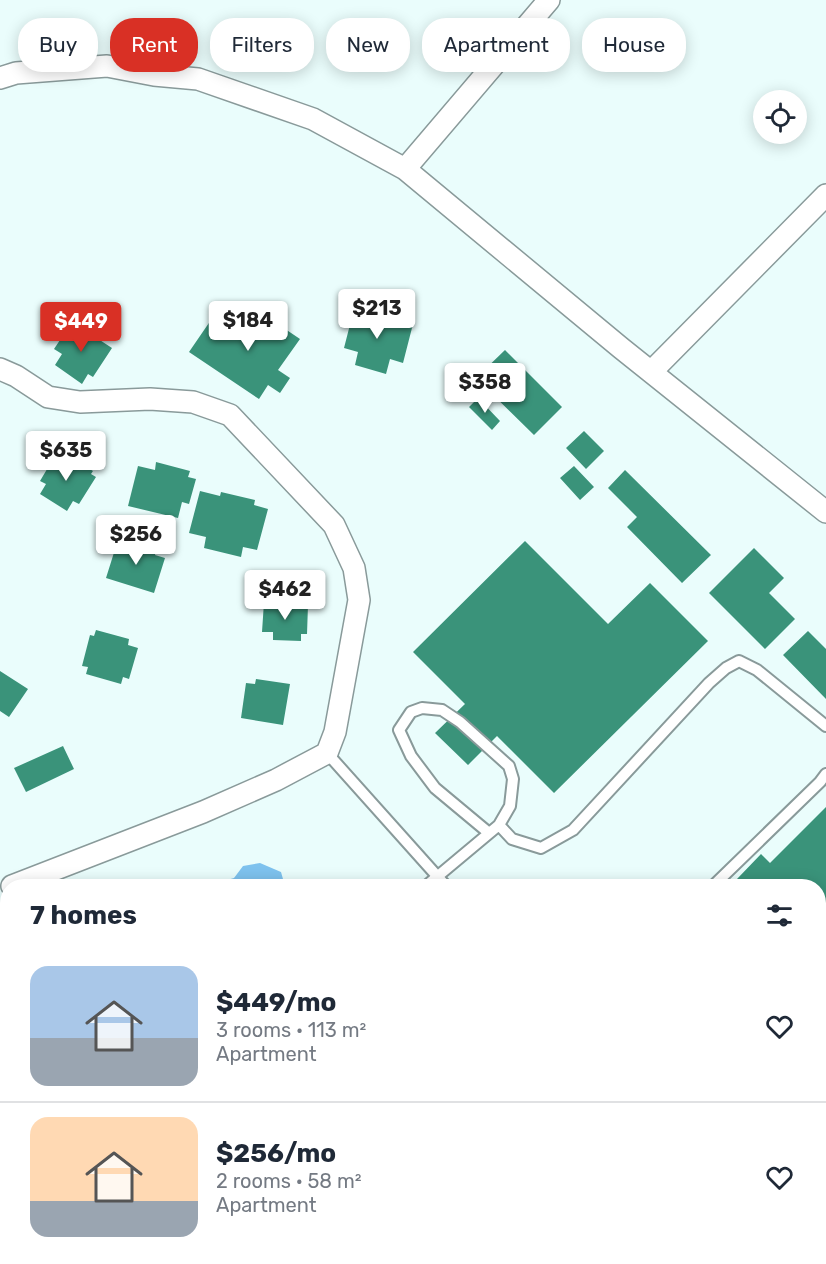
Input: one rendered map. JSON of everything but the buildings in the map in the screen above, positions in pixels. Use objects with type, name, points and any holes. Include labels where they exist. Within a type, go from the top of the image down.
[{"type":"street","points":[[405,170],[549,0]]},
{"type":"street","points":[[0,78],[16,73],[107,66],[154,75],[198,79],[313,119],[405,170],[826,512]]},
{"type":"street","points":[[651,372],[826,195]]},
{"type":"street","points":[[0,369],[16,376],[48,397],[80,402],[150,399],[193,402],[230,415],[334,525],[354,568],[359,600],[335,732],[327,753],[276,780],[204,812],[30,879]]},
{"type":"lane","points":[[499,825],[512,840],[541,848],[573,830],[709,683],[726,668],[739,662],[757,670],[826,726]]},
{"type":"lane","points":[[445,879],[499,825],[510,806],[513,779],[509,766],[460,722],[442,710],[422,708],[411,712],[399,730],[411,756],[435,788],[489,833]]},
{"type":"lane","points":[[327,753],[439,879]]},
{"type":"lane","points":[[720,879],[820,783],[826,774]]},
{"type":"water","points":[[260,863],[281,872],[283,879],[231,879],[243,866]]}]
